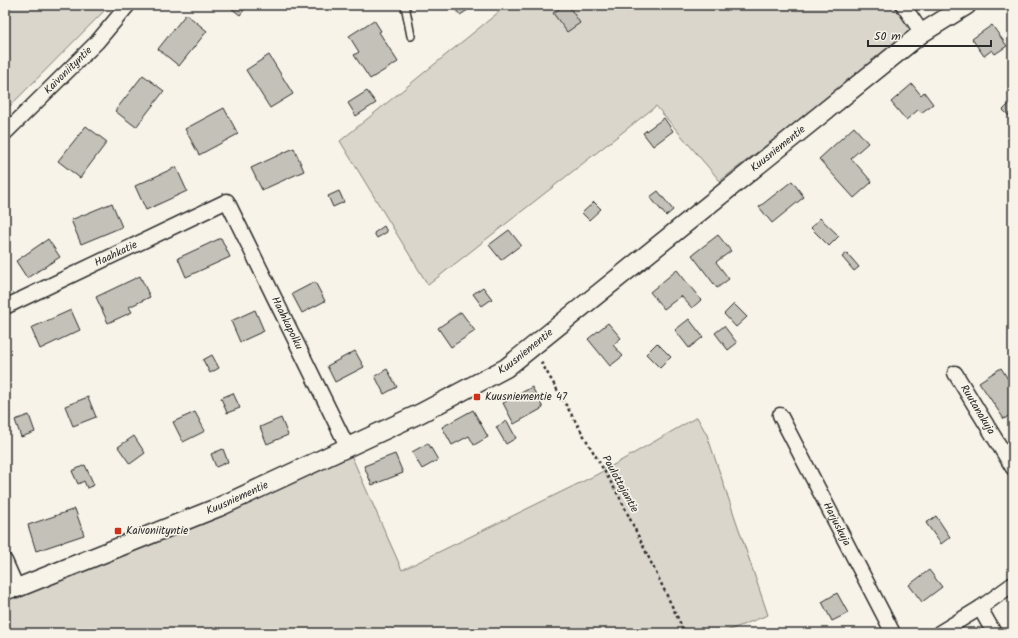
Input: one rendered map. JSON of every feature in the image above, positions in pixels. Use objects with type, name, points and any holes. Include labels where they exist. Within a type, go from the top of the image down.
[{"type":"street","name":"Kaivoniityntie","points":[[5,133],[97,42],[128,5]]},
{"type":"street","points":[[903,5],[922,34]]},
{"type":"street","name":"Kuusniementie","points":[[11,591],[219,507],[347,446],[421,413],[506,368],[922,34],[967,5]]},
{"type":"street","name":"Haahkatie","points":[[5,307],[227,201]]},
{"type":"street","name":"Haahkapolku","points":[[227,201],[347,446]]},
{"type":"street","name":"Ruutanakuja","points":[[955,373],[1013,468]]},
{"type":"street","name":"Harjuskuja","points":[[780,415],[893,633]]},
{"type":"street","points":[[5,561],[11,591]]},
{"type":"street","points":[[939,633],[980,608],[1013,584]]},
{"type":"street","points":[[980,608],[994,633]]},
{"type":"lane","points":[[405,5],[411,36]]},
{"type":"path","name":"Paulottajantie","points":[[532,347],[620,498],[685,633]]},
{"type":"shaded area","points":[[5,5],[110,5],[5,111]]},
{"type":"shaded area","points":[[497,5],[898,5],[914,31],[720,181],[656,106],[428,285],[340,141],[500,11]]},
{"type":"shaded area","points":[[697,417],[707,435],[768,615],[722,633],[5,633],[5,561],[16,587],[347,446],[402,570],[596,475]]},
{"type":"building","points":[[227,5],[248,5],[240,15]]},
{"type":"building","points":[[457,5],[474,6],[460,15],[454,7]]},
{"type":"building","points":[[565,5],[568,5],[580,23],[567,32],[553,13]]},
{"type":"building","points":[[650,5],[662,5],[654,10]]},
{"type":"building","points":[[186,14],[207,31],[179,66],[158,49]]},
{"type":"building","points":[[374,20],[381,31],[379,32],[398,62],[370,79],[354,55],[359,52],[349,36]]},
{"type":"building","points":[[992,25],[1007,46],[995,54],[992,50],[984,56],[972,39]]},
{"type":"building","points":[[269,55],[293,94],[270,108],[246,70]]},
{"type":"building","points":[[143,75],[164,91],[136,127],[115,111]]},
{"type":"building","points":[[912,84],[921,95],[924,92],[933,104],[921,113],[918,110],[906,120],[891,102]]},
{"type":"building","points":[[367,91],[376,103],[356,116],[348,103]]},
{"type":"building","points":[[1011,102],[1013,105],[1012,119],[1003,110]]},
{"type":"building","points":[[224,108],[238,134],[199,155],[185,129]]},
{"type":"building","points":[[664,118],[673,131],[653,146],[643,133]]},
{"type":"building","points":[[86,126],[107,142],[80,178],[58,161]]},
{"type":"building","points":[[854,127],[868,143],[851,158],[872,182],[854,198],[819,159]]},
{"type":"building","points":[[294,148],[304,171],[262,190],[251,168]]},
{"type":"building","points":[[176,167],[187,191],[146,210],[135,186]]},
{"type":"building","points":[[792,181],[804,197],[772,223],[759,207]]},
{"type":"building","points":[[339,191],[344,202],[333,207],[328,196]]},
{"type":"building","points":[[658,191],[673,210],[666,216],[650,197]]},
{"type":"building","points":[[594,202],[601,209],[589,220],[582,213]]},
{"type":"building","points":[[112,203],[122,227],[81,244],[71,220]]},
{"type":"building","points":[[820,218],[839,236],[829,246],[811,228]]},
{"type":"building","points":[[384,226],[387,232],[377,238],[374,233]]},
{"type":"building","points":[[509,230],[521,245],[501,260],[489,245]]},
{"type":"building","points":[[718,235],[731,251],[716,262],[729,279],[717,288],[692,255]]},
{"type":"building","points":[[221,238],[230,257],[186,277],[178,258]]},
{"type":"building","points":[[48,239],[60,257],[27,278],[16,261]]},
{"type":"building","points":[[847,253],[859,267],[854,271],[842,257]]},
{"type":"building","points":[[677,270],[701,300],[692,308],[681,296],[664,309],[650,292]]},
{"type":"building","points":[[140,276],[150,297],[129,307],[132,312],[108,323],[96,297]]},
{"type":"building","points":[[315,282],[325,301],[302,313],[292,294]]},
{"type":"building","points":[[483,287],[492,299],[482,306],[473,294]]},
{"type":"building","points":[[734,304],[747,317],[736,327],[724,314]]},
{"type":"building","points":[[71,310],[80,330],[40,349],[31,328]]},
{"type":"building","points":[[255,310],[264,331],[240,342],[231,321]]},
{"type":"building","points":[[461,312],[475,331],[451,347],[438,328]]},
{"type":"building","points":[[689,319],[703,337],[689,348],[675,330]]},
{"type":"building","points":[[608,323],[621,338],[613,345],[623,356],[610,366],[588,339]]},
{"type":"building","points":[[724,326],[737,343],[728,350],[715,333]]},
{"type":"building","points":[[657,343],[671,357],[660,368],[646,354]]},
{"type":"building","points":[[355,351],[364,367],[335,382],[327,366]]},
{"type":"building","points":[[212,355],[219,368],[210,373],[203,360]]},
{"type":"building","points":[[1001,368],[1013,387],[1013,413],[1004,419],[979,382]]},
{"type":"building","points":[[387,369],[397,387],[384,394],[375,376]]},
{"type":"building","points":[[532,387],[543,408],[514,424],[503,403]]},
{"type":"building","points":[[233,393],[240,408],[227,413],[221,398]]},
{"type":"building","points":[[88,397],[96,417],[73,426],[65,406]]},
{"type":"building","points":[[473,410],[488,437],[474,445],[469,436],[452,445],[442,427]]},
{"type":"building","points":[[195,412],[205,431],[183,442],[173,422]]},
{"type":"building","points":[[29,415],[35,432],[21,437],[15,420]]},
{"type":"building","points":[[281,418],[288,435],[267,444],[260,427]]},
{"type":"building","points":[[507,421],[516,438],[506,444],[496,427]]},
{"type":"building","points":[[134,436],[145,453],[130,464],[118,447]]},
{"type":"building","points":[[428,443],[438,460],[422,469],[412,452]]},
{"type":"building","points":[[223,449],[228,462],[216,467],[211,454]]},
{"type":"building","points":[[395,454],[403,473],[372,485],[364,466]]},
{"type":"building","points":[[85,465],[94,485],[87,488],[84,481],[78,484],[72,471]]},
{"type":"building","points":[[75,509],[84,535],[36,551],[28,525]]},
{"type":"building","points":[[936,516],[950,537],[941,544],[926,523]]},
{"type":"building","points":[[929,570],[942,587],[922,602],[909,585]]},
{"type":"building","points":[[837,593],[848,613],[832,621],[822,602]]},
{"type":"place","name":"Kuusniementie 47","points":[[477,397]]},
{"type":"place","name":"Kaivoniityntie","points":[[118,531]]}]
